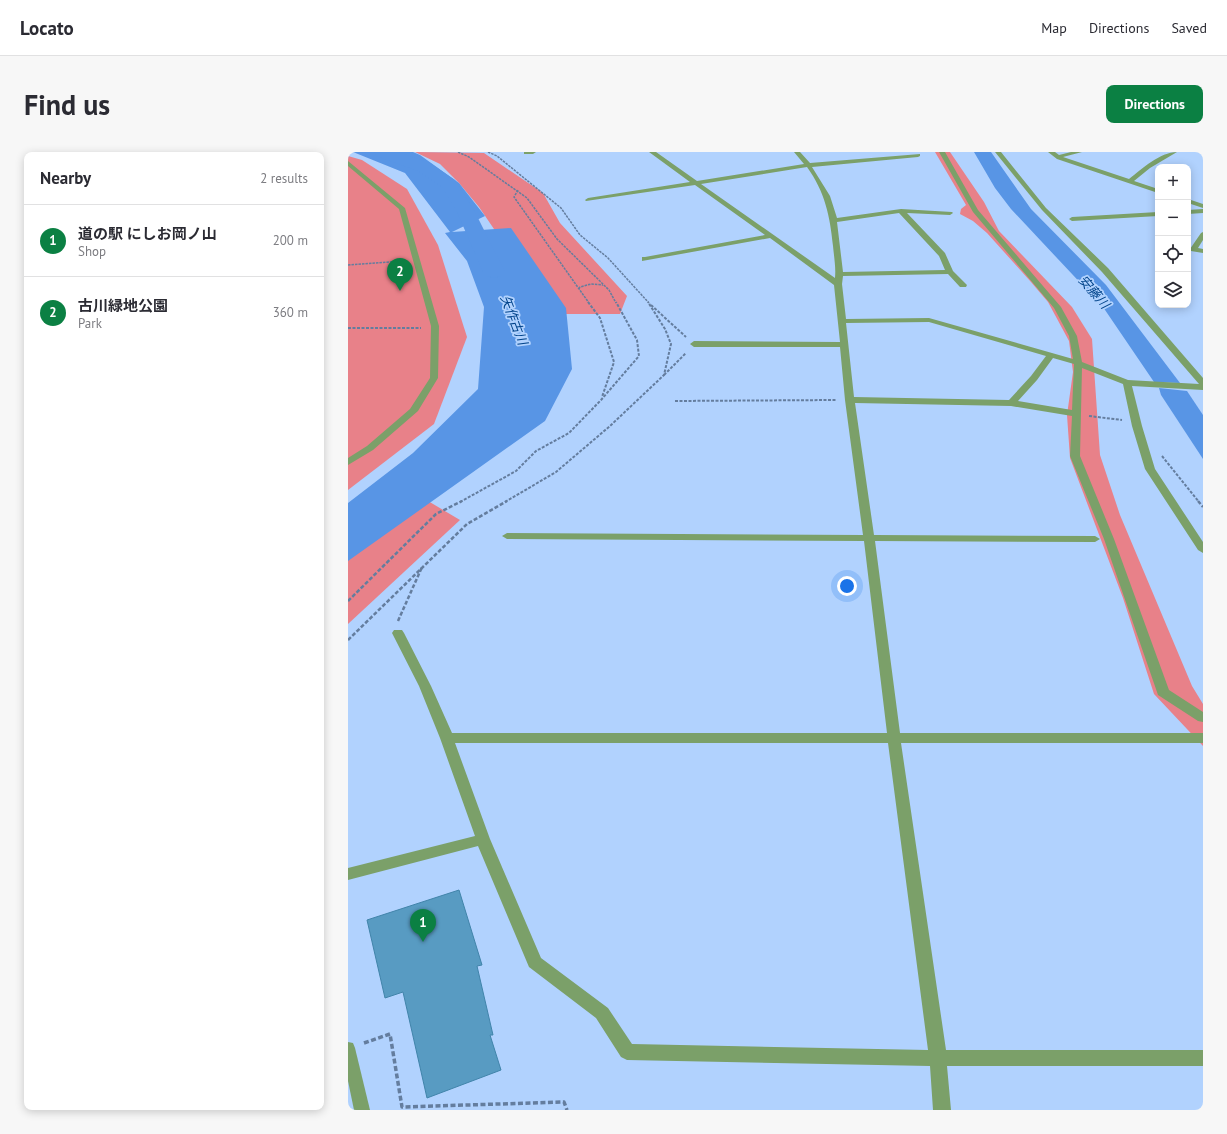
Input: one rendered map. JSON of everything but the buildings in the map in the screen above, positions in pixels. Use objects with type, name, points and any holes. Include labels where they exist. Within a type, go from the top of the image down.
[{"type":"street","points":[[526,153],[533,152]]},
{"type":"street","points":[[652,152],[838,284]]},
{"type":"street","points":[[797,152],[809,165],[828,194],[835,220],[840,274],[838,284],[850,400],[894,739],[938,1058],[942,1110]]},
{"type":"street","points":[[942,152],[975,211],[1057,307],[1073,336],[1078,363],[1075,456],[1108,539],[1163,692],[1203,718]]},
{"type":"street","points":[[998,152],[1044,209],[1105,270],[1203,384]]},
{"type":"street","points":[[1051,152],[1057,157],[1155,190]]},
{"type":"street","points":[[1057,157],[1079,152]]},
{"type":"street","points":[[1129,182],[1174,152]]},
{"type":"street","points":[[588,200],[809,165],[918,155]]},
{"type":"street","points":[[348,164],[402,208],[435,327],[434,378],[413,411],[370,448],[348,462]]},
{"type":"street","points":[[1191,202],[1203,206]]},
{"type":"street","points":[[835,220],[901,211],[950,213]]},
{"type":"street","points":[[901,211],[942,255],[950,272],[963,285]]},
{"type":"street","points":[[1191,212],[1203,211]]},
{"type":"street","points":[[1072,219],[1155,214]]},
{"type":"street","points":[[1203,234],[1194,249],[1203,251]]},
{"type":"street","points":[[645,259],[771,236]]},
{"type":"street","points":[[840,274],[950,272]]},
{"type":"street","points":[[842,321],[929,320],[1078,363],[1127,383],[1203,388]]},
{"type":"street","points":[[694,344],[845,345]]},
{"type":"street","points":[[1011,403],[1034,378],[1051,355]]},
{"type":"street","points":[[1127,383],[1136,422],[1150,469],[1203,550]]},
{"type":"street","points":[[850,400],[1011,403],[1077,414]]},
{"type":"street","points":[[507,536],[1095,539]]},
{"type":"street","points":[[398,633],[425,686],[447,738],[483,839],[535,962],[602,1013],[627,1052],[938,1058],[1203,1058]]},
{"type":"street","points":[[447,738],[1203,738]]},
{"type":"street","points":[[348,874],[483,839]]},
{"type":"lane","points":[[348,1048],[362,1110]]},
{"type":"path","points":[[348,601],[436,514],[480,492],[516,471],[536,451],[569,433],[601,400],[638,356],[637,340],[609,290],[557,239],[527,198],[518,190],[458,152]]},
{"type":"path","points":[[348,640],[467,524],[556,472],[610,426],[664,375],[694,344],[649,303],[608,258],[580,235],[561,208],[497,156],[488,152]]},
{"type":"path","points":[[518,190],[514,197],[600,318],[614,362],[601,400]]},
{"type":"path","points":[[348,265],[417,260]]},
{"type":"path","points":[[579,290],[580,287],[587,284],[599,283],[605,286]]},
{"type":"path","points":[[649,303],[671,344],[664,375]]},
{"type":"path","points":[[348,328],[435,327]]},
{"type":"path","points":[[675,401],[850,400]]},
{"type":"path","points":[[1077,414],[1136,422]]},
{"type":"path","points":[[1161,455],[1203,507]]},
{"type":"path","points":[[398,633],[399,616],[423,566]]},
{"type":"path","points":[[348,1048],[390,1034],[402,1107],[564,1102],[567,1110]]},
{"type":"shaded area","points":[[415,152],[484,153],[543,193],[560,223],[627,296],[620,314],[552,314],[479,207],[459,183],[440,164]]},
{"type":"shaded area","points":[[935,152],[950,152],[984,202],[999,231],[1072,307],[1092,339],[1100,455],[1120,515],[1192,686],[1203,704],[1203,746],[1154,694],[1123,598],[1070,458],[1067,415],[1073,372],[1069,341],[1048,302],[1031,282],[987,233],[973,221],[960,214],[961,209],[966,205]]},
{"type":"shaded area","points":[[348,156],[362,160],[407,189],[438,245],[467,337],[434,424],[348,490]]},
{"type":"shaded area","points":[[428,501],[460,520],[348,624],[348,550]]},
{"type":"water","points":[[353,152],[413,152],[420,155],[459,183],[485,216],[452,232],[511,228],[566,308],[572,369],[545,421],[348,561],[348,503],[413,453],[478,389],[484,307],[467,261],[445,233],[450,232],[405,173]]},
{"type":"water","name":"安藤川","points":[[974,152],[991,152],[1031,209],[1106,285],[1180,383],[1154,382],[1103,307],[1011,209],[995,188]]},
{"type":"water","points":[[1159,388],[1187,391],[1203,415],[1203,459],[1161,395]]},
{"type":"waterway","name":"矢作古川","points":[[382,152],[424,167],[449,184],[466,212],[494,272]]},
{"type":"place","name":"古川緑地公園","points":[[400,291]]},
{"type":"place","name":"道の駅 にしお岡ノ山","points":[[423,942]]}]
